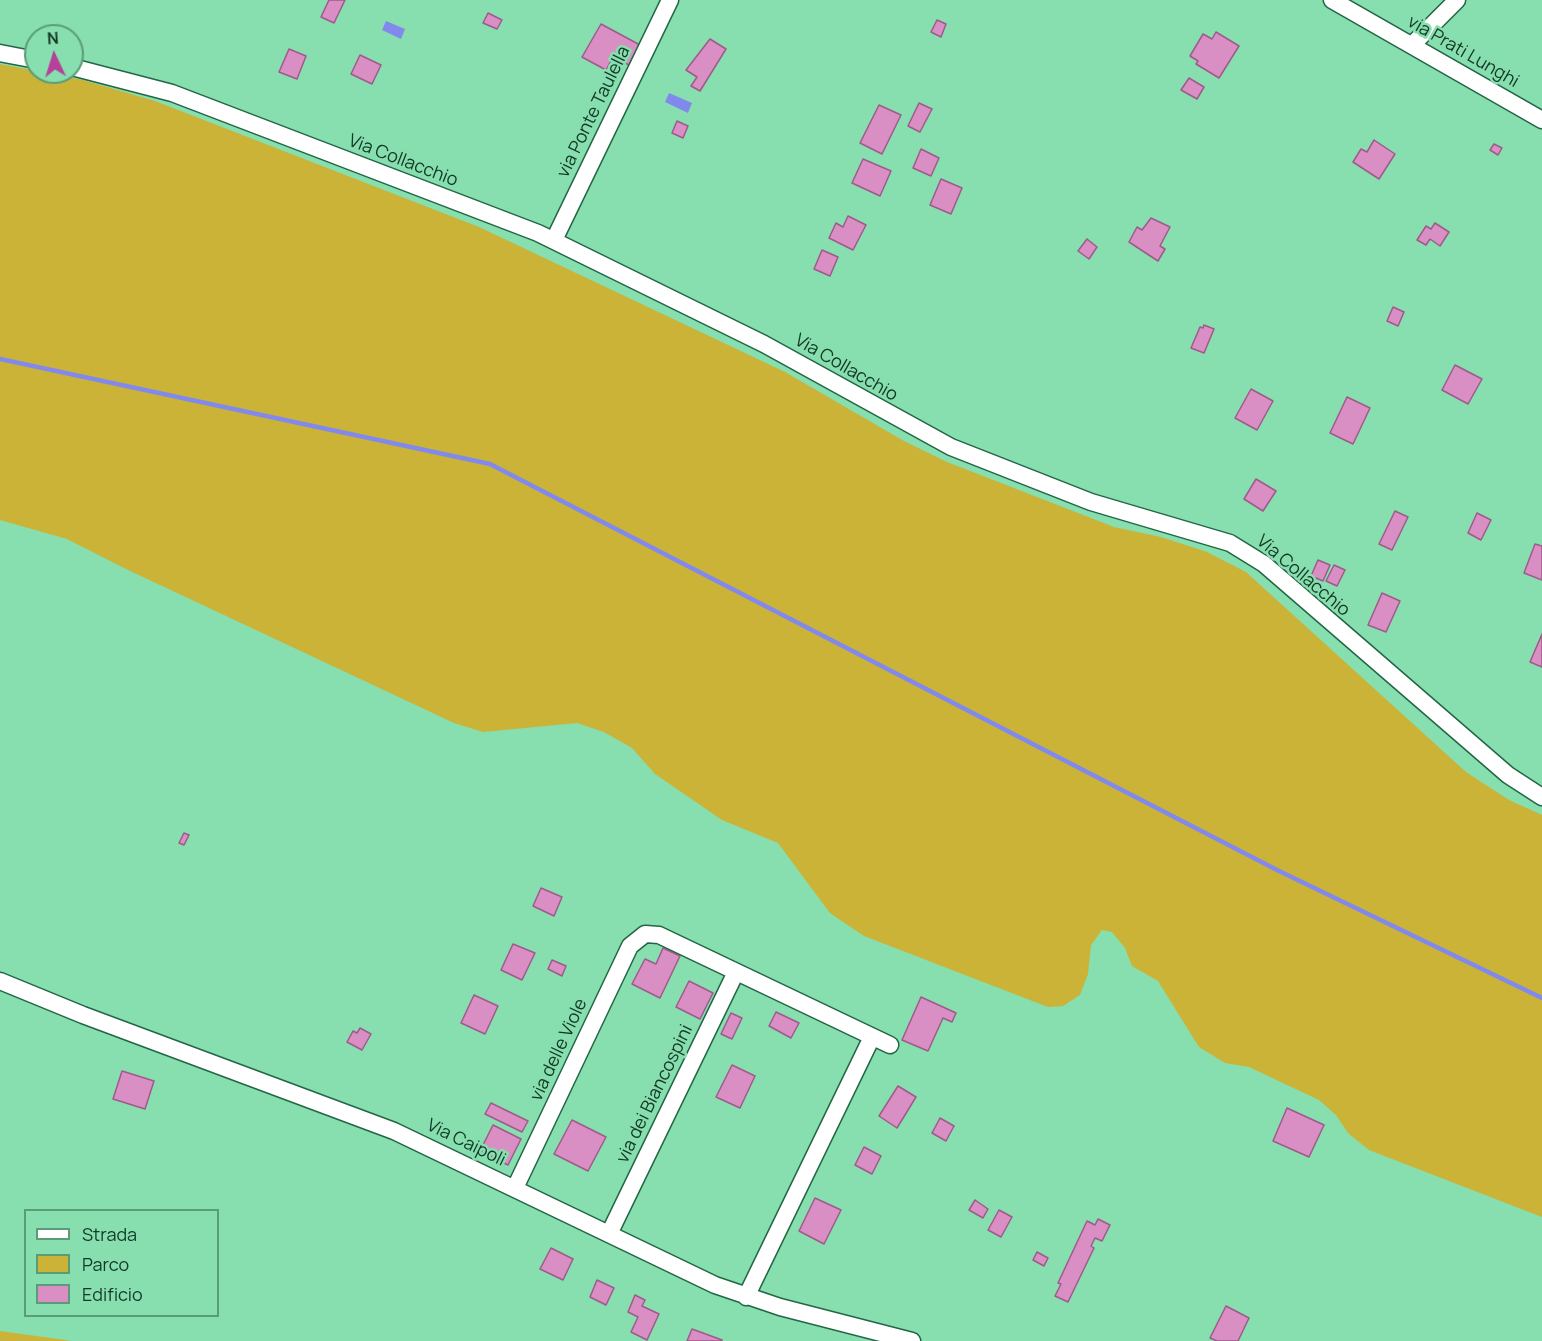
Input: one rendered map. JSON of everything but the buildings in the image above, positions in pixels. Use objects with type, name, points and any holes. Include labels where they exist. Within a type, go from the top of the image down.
[{"type":"street","name":"via Ponte Taulella","points":[[554,240],[670,0]]},
{"type":"street","name":"via Prati Lunghi","points":[[1332,0],[1542,120]]},
{"type":"street","points":[[1412,45],[1457,0]]},
{"type":"street","points":[[0,54],[24,58]]},
{"type":"street","name":"Via Collacchio","points":[[84,70],[172,93],[554,240],[764,344],[951,447],[1091,502],[1151,521],[1210,535],[1241,548],[1264,564],[1508,775],[1542,797]]},
{"type":"street","name":"via delle Viole","points":[[515,1188],[630,946],[645,934],[659,935],[736,972]]},
{"type":"street","points":[[736,972],[890,1045]]},
{"type":"street","name":"via dei Biancospini","points":[[609,1234],[736,972]]},
{"type":"street","name":"Via Caipoli","points":[[0,981],[83,1015],[356,1115],[515,1188],[699,1278],[746,1296],[912,1341]]},
{"type":"street","points":[[746,1296],[872,1036]]},
{"type":"green space","points":[[0,64],[24,69],[24,84],[84,84],[84,80],[155,101],[479,227],[785,372],[904,441],[947,462],[1114,527],[1161,537],[1207,552],[1246,572],[1466,772],[1509,800],[1542,815],[1542,1217],[1369,1150],[1348,1133],[1336,1115],[1319,1100],[1249,1067],[1225,1063],[1199,1047],[1158,981],[1132,966],[1125,948],[1112,932],[1102,930],[1091,945],[1088,974],[1080,995],[1063,1006],[1048,1007],[864,936],[830,913],[778,843],[722,820],[655,774],[632,748],[604,732],[577,723],[483,732],[454,723],[67,539],[0,520]]},
{"type":"green space","points":[[0,1331],[72,1341],[0,1341]]},
{"type":"water","points":[[386,21],[405,29],[401,39],[382,30]]},
{"type":"water","points":[[669,93],[692,103],[688,113],[665,102]]},
{"type":"waterway","points":[[0,359],[490,464],[1277,870],[1542,998]]}]
